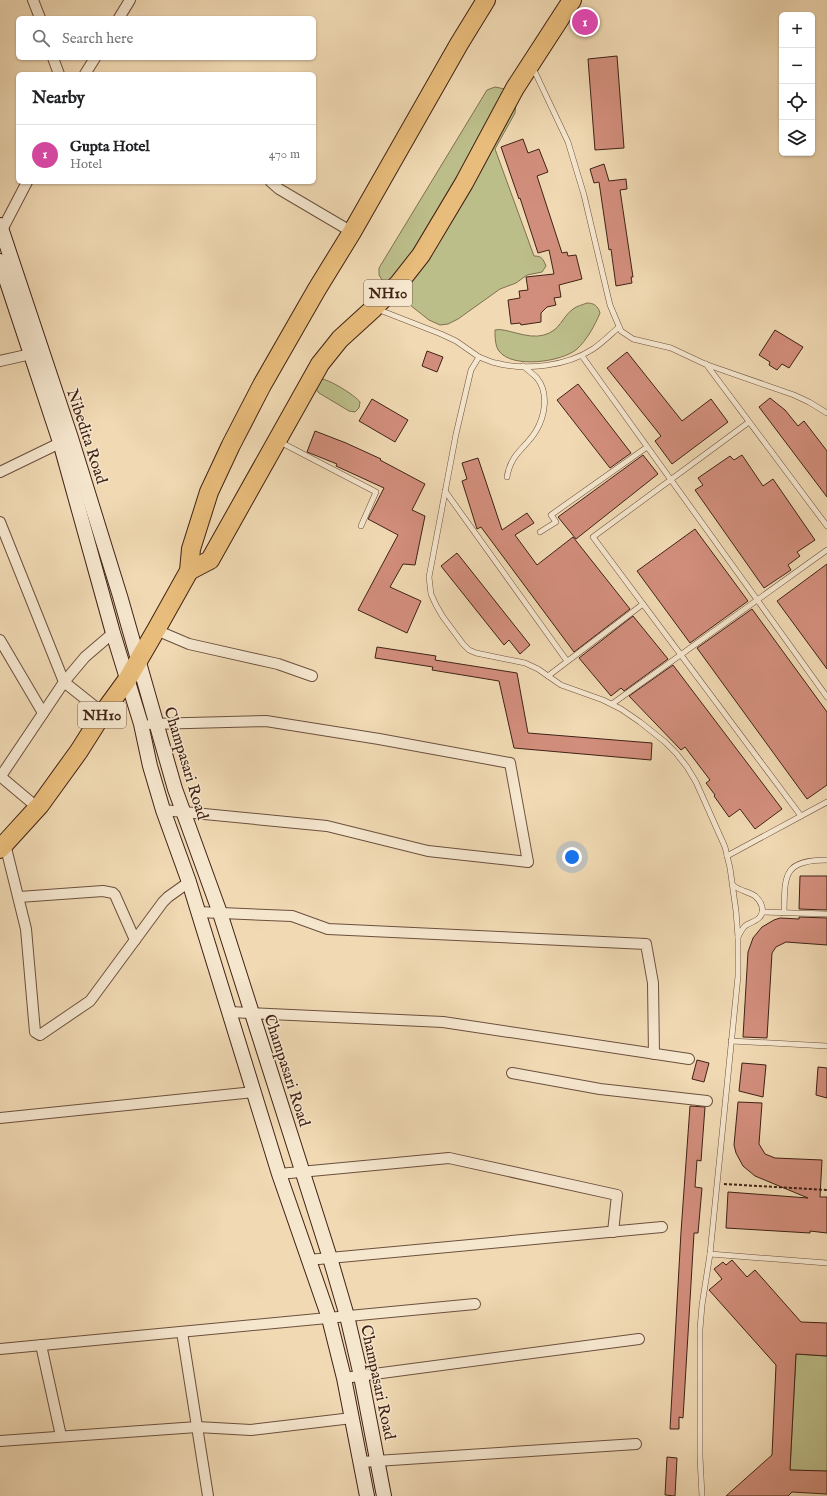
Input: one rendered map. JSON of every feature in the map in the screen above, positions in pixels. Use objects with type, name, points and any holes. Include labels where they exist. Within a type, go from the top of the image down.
[{"type":"highway","name":"NH10","points":[[3,847],[38,808],[79,752],[103,713],[127,680],[139,660],[189,571],[191,549],[209,492],[231,445],[284,346],[352,232],[459,44],[486,0]]},
{"type":"highway","name":"NH10","points":[[189,571],[210,560],[320,364],[340,339],[399,283],[420,255],[464,183],[515,88],[532,65],[572,0]]},
{"type":"main road","name":"Nibedita Road","points":[[1,227],[65,440],[139,660]]},
{"type":"main road","name":"Nibedita Road","points":[[0,260],[31,354],[65,440],[113,633],[127,680]]},
{"type":"main road","name":"Champasari Road","points":[[139,660],[166,760],[182,812],[220,913],[330,1258],[347,1316],[361,1376],[384,1496]]},
{"type":"main road","name":"Champasari Road","points":[[127,680],[141,724],[150,766],[163,810],[189,882],[279,1174],[329,1318],[344,1378],[367,1496]]},
{"type":"street","points":[[33,0],[39,16]]},
{"type":"street","points":[[120,16],[130,0]]},
{"type":"street","points":[[54,60],[58,72]]},
{"type":"street","points":[[86,72],[94,60]]},
{"type":"street","points":[[1,227],[26,184]]},
{"type":"street","points":[[273,184],[279,189],[352,232]]},
{"type":"street","points":[[0,361],[31,354]]},
{"type":"street","points":[[0,472],[65,440]]},
{"type":"street","points":[[0,479],[9,467]]},
{"type":"street","points":[[0,522],[64,682],[103,713]]},
{"type":"street","points":[[156,630],[189,644],[278,664],[312,676]]},
{"type":"street","points":[[38,808],[1,776],[64,682],[85,657],[113,633]]},
{"type":"street","points":[[0,640],[43,714]]},
{"type":"street","points":[[141,724],[266,721],[379,739],[510,763],[528,862],[428,852],[327,826],[163,810]]},
{"type":"street","points":[[3,847],[19,897],[27,936],[35,1032],[40,1035],[90,1001],[165,900],[189,882]]},
{"type":"street","points":[[19,897],[103,891],[113,893],[136,940]]},
{"type":"street","points":[[198,912],[292,916],[328,929],[646,944],[653,983],[654,1054]]},
{"type":"street","points":[[229,1012],[443,1022],[689,1059]]},
{"type":"street","points":[[512,1073],[600,1090],[707,1102]]},
{"type":"street","points":[[0,1118],[254,1092]]},
{"type":"street","points":[[279,1174],[449,1158],[616,1195],[613,1232]]},
{"type":"street","points":[[308,1260],[662,1227]]},
{"type":"street","points":[[0,1349],[475,1304]]},
{"type":"street","points":[[182,1332],[208,1496]]},
{"type":"street","points":[[344,1378],[639,1340]]},
{"type":"street","points":[[41,1345],[61,1436]]},
{"type":"street","points":[[0,1442],[61,1436],[197,1427],[251,1430],[352,1418]]},
{"type":"street","points":[[361,1462],[636,1444]]},
{"type":"lane","points":[[532,65],[568,142],[578,173],[610,305],[621,331],[633,339],[671,348],[706,364],[794,395],[827,413]]},
{"type":"lane","points":[[374,308],[456,341],[479,357],[496,363],[523,366],[539,366],[582,356],[594,349],[619,327]]},
{"type":"lane","points":[[582,356],[827,697]]},
{"type":"lane","points":[[479,357],[471,370],[456,434],[429,577],[429,585],[436,605],[443,617],[469,650],[525,663],[561,685],[612,704],[621,709],[665,742],[687,767],[696,782],[716,825],[727,856],[733,885],[738,938],[738,976],[710,1254],[700,1329],[700,1457],[702,1496]]},
{"type":"lane","points":[[706,364],[827,526]]},
{"type":"lane","points":[[507,477],[509,466],[513,458],[536,431],[542,418],[544,403],[541,384],[536,377],[523,366]]},
{"type":"lane","points":[[749,422],[593,537],[801,816]]},
{"type":"lane","points":[[277,440],[376,492],[361,526]]},
{"type":"lane","points":[[540,532],[556,522],[551,515],[647,447]]},
{"type":"lane","points":[[445,491],[567,661]]},
{"type":"lane","points":[[612,704],[827,550]]},
{"type":"lane","points":[[548,676],[643,604]]},
{"type":"lane","points":[[727,856],[827,802]]},
{"type":"lane","points":[[784,913],[785,880],[789,872],[801,863],[827,860]]},
{"type":"lane","points":[[733,885],[737,889],[753,895],[758,899],[761,903],[762,912],[758,918],[746,926],[738,938]]},
{"type":"lane","points":[[762,912],[827,914]]},
{"type":"lane","points":[[731,1041],[827,1046]]},
{"type":"lane","points":[[710,1254],[827,1263]]},
{"type":"path","points":[[717,1184],[827,1190]]},
{"type":"green space","points":[[495,87],[505,89],[516,104],[515,113],[495,149],[534,256],[542,258],[546,266],[542,272],[527,275],[516,283],[500,289],[458,319],[448,324],[440,325],[429,320],[386,286],[379,275],[379,268],[487,90]]},
{"type":"green space","points":[[587,303],[595,305],[600,313],[587,337],[577,349],[570,354],[549,360],[525,362],[505,357],[499,351],[495,330],[504,330],[531,336],[544,335],[554,330],[573,309]]},
{"type":"green space","points":[[321,379],[342,388],[358,399],[360,402],[359,408],[355,412],[349,411],[319,393],[316,389]]},
{"type":"green space","points":[[796,1354],[827,1356],[827,1471],[790,1470]]},
{"type":"building","points":[[617,56],[624,148],[595,150],[588,59]]},
{"type":"building","points":[[523,139],[528,153],[539,149],[548,172],[537,176],[562,253],[567,252],[568,256],[576,255],[582,279],[559,285],[561,297],[554,298],[556,305],[547,307],[541,313],[541,322],[521,325],[520,323],[511,324],[508,300],[520,298],[519,291],[528,290],[526,277],[554,274],[549,250],[538,253],[501,147]]},
{"type":"building","points":[[604,164],[609,181],[626,179],[627,189],[620,190],[633,277],[631,277],[632,283],[616,286],[599,182],[594,183],[590,169]]},
{"type":"building","points":[[775,330],[803,347],[789,368],[782,364],[777,370],[769,365],[770,362],[759,355]]},
{"type":"building","points":[[427,351],[443,357],[437,372],[422,366]]},
{"type":"building","points":[[627,352],[682,421],[711,399],[728,422],[672,464],[655,441],[661,436],[607,368]]},
{"type":"building","points":[[578,384],[631,453],[610,468],[557,400]]},
{"type":"building","points":[[770,398],[785,410],[798,426],[804,421],[827,451],[827,497],[759,407]]},
{"type":"building","points":[[372,399],[408,420],[395,442],[359,421]]},
{"type":"building","points":[[315,431],[381,459],[380,460],[425,484],[412,510],[425,516],[415,565],[403,564],[390,587],[421,601],[407,633],[358,610],[398,535],[368,519],[384,488],[336,466],[337,464],[307,452]]},
{"type":"building","points":[[643,455],[658,474],[576,539],[558,517]]},
{"type":"building","points":[[742,455],[763,486],[773,479],[815,540],[797,552],[800,556],[788,565],[791,570],[764,588],[695,490],[703,485],[698,478],[730,456],[734,460]]},
{"type":"building","points":[[478,458],[502,530],[527,513],[534,523],[515,535],[537,565],[573,537],[630,609],[574,652],[481,527],[477,529],[462,481],[467,479],[462,463]]},
{"type":"building","points":[[695,529],[748,601],[690,643],[637,571]]},
{"type":"building","points":[[457,553],[530,645],[520,654],[509,640],[504,645],[441,566]]},
{"type":"building","points":[[827,564],[827,669],[777,601]]},
{"type":"building","points":[[752,609],[827,712],[827,785],[807,799],[697,648]]},
{"type":"building","points":[[633,616],[668,659],[624,691],[621,688],[611,696],[579,658]]},
{"type":"building","points":[[377,647],[436,656],[435,660],[517,673],[528,733],[652,743],[651,760],[514,748],[499,681],[432,670],[433,667],[375,658]]},
{"type":"building","points":[[673,665],[782,809],[755,829],[740,809],[729,817],[706,783],[710,780],[685,747],[681,750],[629,696]]},
{"type":"building","points":[[800,876],[827,876],[827,910],[799,909]]},
{"type":"building","points":[[799,917],[827,918],[827,945],[786,942],[776,947],[772,953],[767,1038],[743,1037],[748,952],[753,938],[762,927],[774,920],[780,918],[799,919]]},
{"type":"building","points":[[697,1060],[709,1063],[704,1082],[692,1079]]},
{"type":"building","points":[[742,1063],[766,1065],[763,1097],[739,1091]]},
{"type":"building","points":[[818,1067],[827,1068],[827,1098],[816,1095]]},
{"type":"building","points":[[738,1102],[762,1103],[759,1144],[765,1154],[775,1158],[822,1160],[820,1197],[827,1197],[827,1233],[726,1228],[728,1192],[808,1198],[755,1176],[743,1166],[736,1153],[734,1145]]},
{"type":"building","points":[[690,1106],[705,1107],[701,1161],[697,1160],[695,1187],[702,1188],[698,1233],[694,1233],[683,1418],[679,1417],[679,1429],[670,1429],[681,1232]]},
{"type":"building","points":[[732,1260],[747,1277],[755,1270],[801,1322],[827,1323],[827,1356],[796,1354],[790,1470],[827,1471],[827,1494],[792,1492],[788,1496],[726,1496],[772,1455],[776,1365],[709,1290],[722,1279],[714,1269],[723,1262],[726,1265]]},
{"type":"building","points":[[667,1457],[677,1458],[675,1496],[665,1495]]},
{"type":"place","name":"Gupta Hotel","points":[[585,22]]}]
